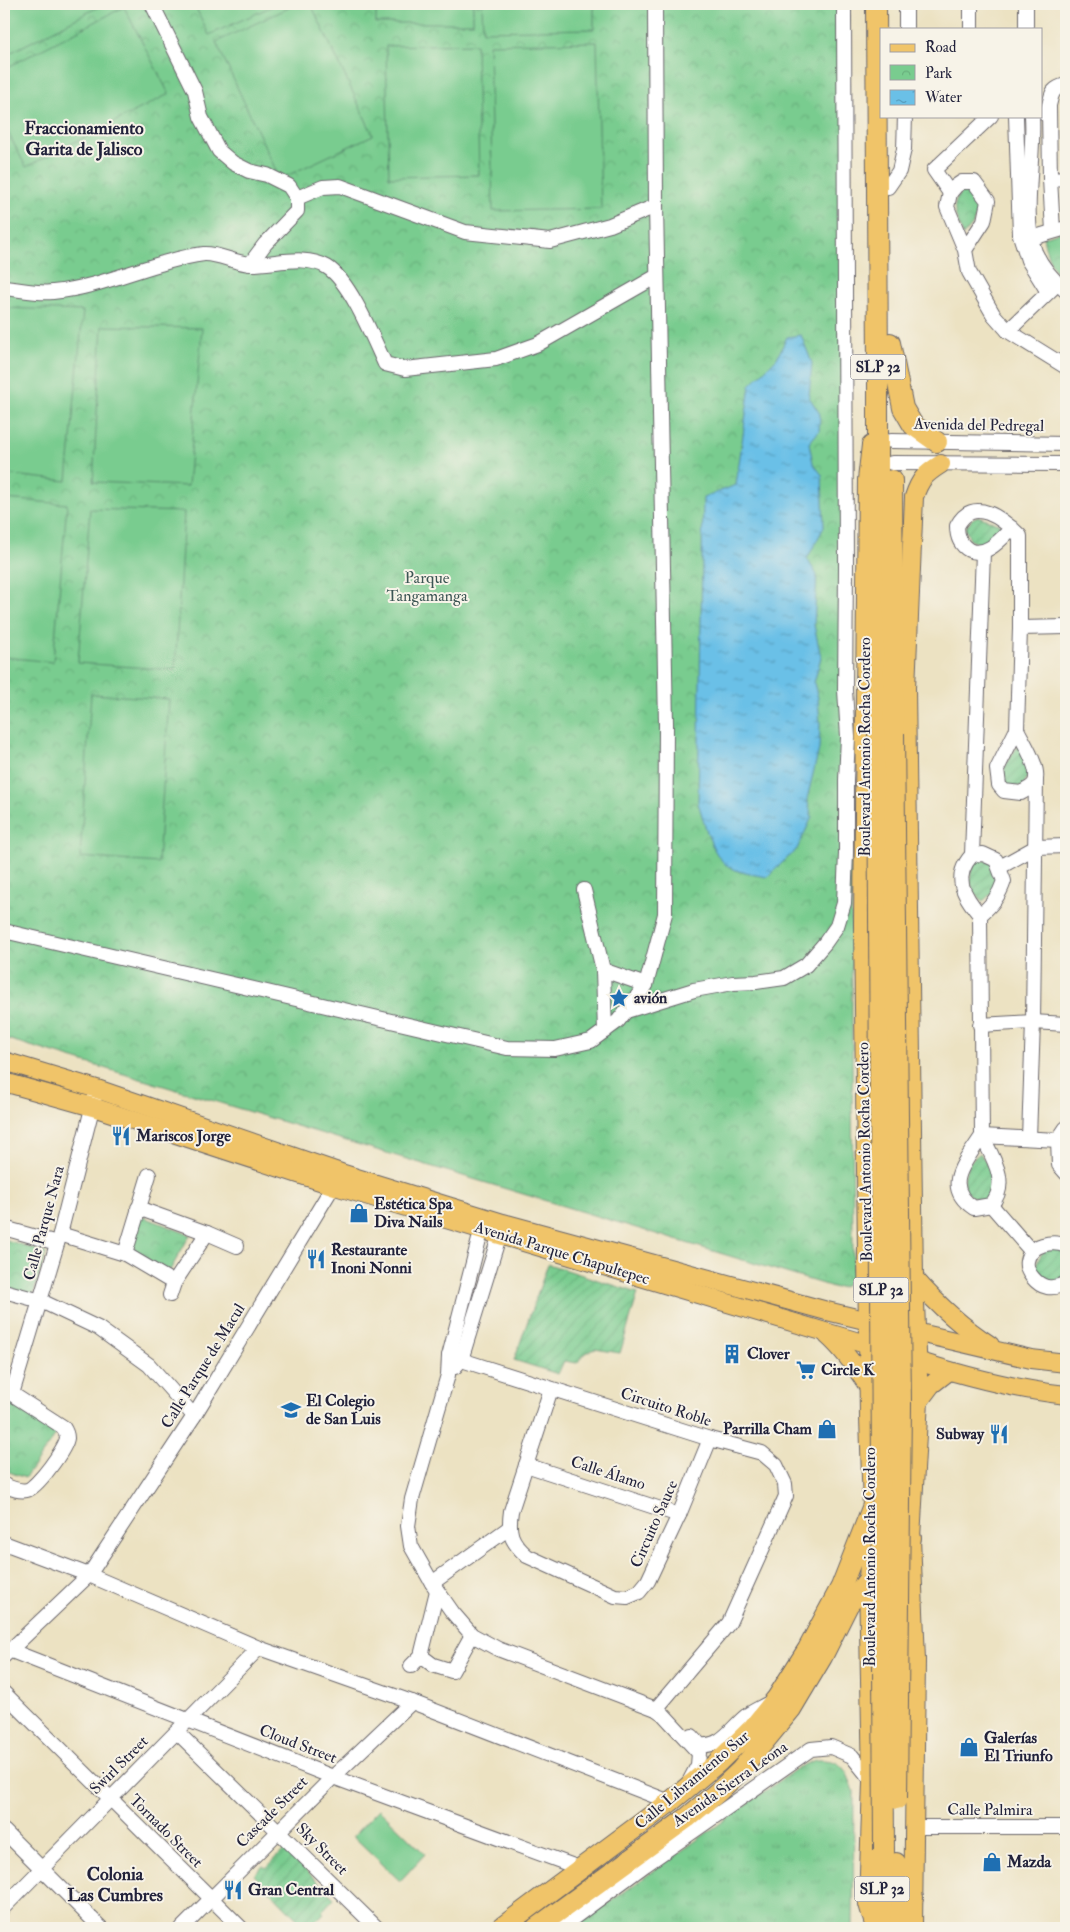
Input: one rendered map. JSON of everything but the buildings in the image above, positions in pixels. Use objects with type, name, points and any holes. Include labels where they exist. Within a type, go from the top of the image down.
[{"type":"highway","name":"SLP 32","points":[[876,4],[878,375],[886,732],[890,1851],[880,1928]]},
{"type":"highway","points":[[888,4],[888,28]]},
{"type":"highway","name":"SLP 32","points":[[886,732],[894,624],[888,118]]},
{"type":"highway","points":[[890,343],[903,408],[913,425],[937,442]]},
{"type":"highway","points":[[894,624],[906,688]]},
{"type":"highway","name":"Calle Libramiento Sur","points":[[501,1928],[677,1796],[733,1748],[752,1729],[776,1698],[808,1649],[841,1587],[872,1508]]},
{"type":"highway","name":"Calle Libramiento Sur","points":[[536,1928],[687,1818],[740,1771],[791,1709],[822,1657],[848,1605],[868,1580],[911,1538]]},
{"type":"highway","name":"SLP 32","points":[[890,1851],[896,1875],[896,1928]]},
{"type":"highway","points":[[619,1869],[645,1865]]},
{"type":"highway","points":[[896,1875],[913,1898]]},
{"type":"main road","name":"Boulevard Antonio Rocha Cordero","points":[[875,1928],[868,1904],[872,1781],[868,1580],[872,1508],[868,1388],[863,924],[867,480],[878,375]]},
{"type":"main road","points":[[914,1928],[916,1660],[911,1538],[919,1401],[914,1278],[906,688],[914,497],[918,484],[927,473],[941,464]]},
{"type":"main road","name":"Avenida Parque Chapultepec","points":[[4,1061],[97,1089],[337,1179]]},
{"type":"main road","name":"Avenida Parque Chapultepec","points":[[4,1082],[483,1223],[949,1371],[1034,1391],[1066,1395]]},
{"type":"main road","name":"Avenida Parque Chapultepec","points":[[501,1229],[1003,1353],[1031,1359],[1066,1363]]},
{"type":"main road","points":[[867,1270],[872,1280],[878,1286],[889,1289],[901,1287],[914,1278]]},
{"type":"main road","points":[[914,1278],[947,1314],[968,1331],[1003,1353]]},
{"type":"main road","points":[[822,1332],[845,1352],[855,1364],[868,1388]]},
{"type":"main road","points":[[869,1418],[875,1381],[888,1370],[895,1371],[904,1376],[909,1384],[918,1420]]},
{"type":"main road","points":[[919,1401],[931,1385],[949,1371]]},
{"type":"street","points":[[152,4],[195,92],[201,117],[219,151],[233,164],[249,171],[266,175],[289,186],[297,198],[296,211],[265,244],[250,264]]},
{"type":"street","points":[[4,931],[507,1048],[555,1049],[591,1041],[618,1021],[646,984],[665,914],[666,724],[657,276],[655,4]]},
{"type":"street","points":[[626,1010],[694,990],[733,983],[784,978],[806,965],[825,943],[837,926],[844,902],[848,737],[844,617],[846,567],[844,4]]},
{"type":"street","points":[[906,4],[906,28]]},
{"type":"street","points":[[971,4],[971,28]]},
{"type":"street","points":[[1026,4],[1026,28]]},
{"type":"street","points":[[1026,237],[1060,229],[1050,178],[1049,107],[1053,92],[1059,86],[1066,85]]},
{"type":"street","points":[[1042,118],[1049,107]]},
{"type":"street","points":[[888,188],[899,171],[904,149],[905,118]]},
{"type":"street","points":[[950,193],[934,170],[989,118]]},
{"type":"street","points":[[1008,331],[1057,289],[1026,237],[1016,118]]},
{"type":"street","points":[[1026,237],[1030,218],[1032,118]]},
{"type":"street","points":[[1018,148],[1042,118]]},
{"type":"street","points":[[1050,178],[1066,178]]},
{"type":"street","points":[[965,250],[984,221],[988,201],[974,182],[962,182],[950,193],[947,207],[965,250],[969,272],[994,314],[1008,331],[1066,367]]},
{"type":"street","points":[[297,198],[323,187],[340,186],[465,232],[550,241],[610,225],[656,206]]},
{"type":"street","points":[[4,288],[51,292],[92,286],[155,264],[206,254],[250,264],[312,261],[327,267],[346,286],[366,322],[385,364],[404,369],[496,359],[538,344],[657,276]]},
{"type":"street","name":"Avenida del Pedregal","points":[[891,441],[1066,444]]},
{"type":"street","points":[[990,443],[990,462]]},
{"type":"street","points":[[892,463],[990,462],[1062,466]]},
{"type":"street","points":[[1012,528],[999,541],[983,552],[976,553],[960,542],[957,526],[963,517],[977,511],[990,512],[1012,528],[1020,536],[1017,729],[997,769],[999,785],[1004,791],[1021,793],[1033,785],[1036,777]]},
{"type":"street","points":[[982,1136],[960,1168],[958,1185],[964,1201],[974,1208],[991,1205],[998,1197],[1001,1183],[995,1162],[982,1136],[980,915],[969,903],[962,890],[963,865],[972,855],[983,552]]},
{"type":"street","points":[[1020,628],[1066,627]]},
{"type":"street","points":[[1017,729],[1035,765],[1036,777],[1033,1022],[1029,1138]]},
{"type":"street","points":[[1000,867],[1036,847],[1066,846]]},
{"type":"street","points":[[972,855],[983,854],[996,860],[1004,881],[998,897],[980,915]]},
{"type":"street","points":[[584,890],[603,970],[605,1031]]},
{"type":"street","points":[[603,970],[646,984]]},
{"type":"street","points":[[980,1025],[1033,1022],[1066,1024]]},
{"type":"street","name":"Calle Parque Nara","points":[[4,1485],[17,1490],[27,1490],[36,1486],[65,1444],[68,1435],[63,1427],[8,1393],[41,1301],[97,1089]]},
{"type":"street","points":[[1066,1128],[1058,1140],[1059,1165],[1066,1173]]},
{"type":"street","points":[[982,1136],[1058,1140]]},
{"type":"street","points":[[125,1254],[149,1175]]},
{"type":"street","name":"Calle Parque de Macul","points":[[6,1652],[90,1575],[194,1416],[337,1179]]},
{"type":"street","points":[[991,1205],[1032,1252]]},
{"type":"street","points":[[138,1208],[237,1246]]},
{"type":"street","points":[[455,1358],[483,1223]]},
{"type":"street","points":[[4,1228],[125,1254],[172,1289],[207,1233]]},
{"type":"street","points":[[501,1229],[448,1375],[412,1500],[408,1526],[411,1546],[435,1587],[472,1635],[498,1649],[656,1709],[698,1746],[716,1743],[746,1716],[776,1698]]},
{"type":"street","points":[[1066,1246],[1060,1243],[1046,1243],[1032,1252],[1027,1260],[1028,1269],[1033,1280],[1046,1287],[1060,1286],[1066,1283]]},
{"type":"street","points":[[4,1291],[41,1301],[98,1328],[149,1365],[194,1416]]},
{"type":"street","name":"Circuito Roble","points":[[455,1358],[710,1439],[762,1453],[776,1465],[785,1484],[786,1496],[730,1624],[656,1709]]},
{"type":"street","points":[[411,1666],[421,1656],[435,1587],[509,1528],[511,1511],[551,1388]]},
{"type":"street","name":"Circuito Sauce","points":[[509,1528],[513,1540],[527,1556],[615,1596],[627,1597],[639,1592],[648,1581],[679,1515],[710,1439]]},
{"type":"street","name":"Calle Álamo","points":[[526,1465],[679,1515]]},
{"type":"street","points":[[4,1543],[90,1575],[259,1648],[677,1796],[700,1759],[698,1746],[674,1718],[669,1709],[668,1695]]},
{"type":"street","points":[[421,1656],[433,1665],[452,1671],[472,1635]]},
{"type":"street","name":"Swirl Street","points":[[4,1907],[259,1648]]},
{"type":"street","name":"Cloud Street","points":[[6,1652],[189,1720],[333,1777],[582,1869]]},
{"type":"street","name":"Tornado Street","points":[[4,1693],[210,1900],[241,1928]]},
{"type":"street","name":"Cascade Street","points":[[182,1928],[333,1777],[412,1702]]},
{"type":"street","name":"Sky Street","points":[[177,1732],[377,1928]]},
{"type":"street","name":"Avenida Sierra Leona","points":[[560,1928],[645,1865],[811,1749],[832,1747],[852,1756],[872,1781]]},
{"type":"street","name":"Calle Palmira","points":[[914,1828],[1066,1827]]},
{"type":"street","points":[[4,1831],[101,1928]]},
{"type":"green space","name":"Parque Tangamanga","points":[[4,4],[848,4],[853,1277],[845,1286],[836,1288],[4,1038]]},
{"type":"green space","points":[[4,4],[104,4],[4,56]]},
{"type":"green space","points":[[194,4],[277,4],[209,35]]},
{"type":"green space","points":[[297,4],[311,4],[373,135],[280,179],[216,42]]},
{"type":"green space","points":[[376,4],[473,4],[473,23],[376,23]]},
{"type":"green space","points":[[482,4],[594,4],[594,29],[483,31]]},
{"type":"green space","points":[[124,7],[169,94],[26,167],[4,125],[4,69]]},
{"type":"green space","points":[[597,42],[601,209],[493,211],[489,44]]},
{"type":"green space","points":[[476,44],[479,175],[389,177],[386,46]]},
{"type":"green space","points":[[964,188],[974,190],[981,201],[973,224],[963,236],[956,217],[955,206]]},
{"type":"green space","points":[[1066,230],[1066,279],[1056,272],[1053,267],[1043,237]]},
{"type":"green space","points":[[4,308],[83,311],[67,481],[4,474]]},
{"type":"green space","points":[[102,326],[202,328],[188,486],[93,482]]},
{"type":"green space","points":[[4,499],[67,504],[53,662],[4,657]]},
{"type":"green space","points":[[90,509],[184,512],[175,670],[78,663]]},
{"type":"green space","points":[[978,516],[1006,527],[983,546],[970,540],[965,528],[972,519]]},
{"type":"green space","points":[[91,694],[169,699],[158,863],[80,857]]},
{"type":"green space","points":[[1019,744],[1032,767],[1023,786],[1010,787],[1004,781],[1004,768]]},
{"type":"green space","points":[[976,860],[993,861],[1000,881],[993,892],[983,901],[972,888],[971,871]]},
{"type":"green space","points":[[980,1153],[991,1171],[993,1183],[989,1194],[984,1200],[977,1199],[967,1192],[964,1180],[967,1167]]},
{"type":"green space","points":[[139,1215],[190,1235],[168,1274],[127,1247]]},
{"type":"green space","points":[[4,1239],[46,1253],[33,1295],[4,1287]]},
{"type":"green space","points":[[1048,1247],[1066,1249],[1066,1281],[1058,1284],[1037,1276],[1036,1267],[1038,1260]]},
{"type":"green space","points":[[548,1264],[638,1293],[620,1353],[595,1349],[586,1353],[577,1363],[564,1361],[558,1374],[514,1360]]},
{"type":"green space","points":[[4,1394],[56,1429],[56,1435],[25,1478],[4,1470]]},
{"type":"green space","points":[[815,1760],[831,1761],[841,1766],[845,1770],[854,1791],[853,1928],[577,1928],[585,1920],[799,1767]]},
{"type":"green space","points":[[379,1809],[425,1854],[400,1881],[353,1836]]},
{"type":"green space","points":[[285,1849],[334,1898],[322,1911],[324,1913],[309,1928],[306,1928],[254,1875],[263,1866],[266,1868]]},
{"type":"water","points":[[801,335],[812,363],[809,397],[820,414],[819,431],[809,443],[813,463],[822,475],[824,527],[807,559],[817,575],[814,625],[821,657],[814,683],[818,698],[820,724],[819,749],[807,799],[812,817],[797,849],[767,877],[738,871],[722,861],[709,838],[698,803],[703,498],[736,485],[750,385],[777,358],[787,337]]},
{"type":"place","name":"avión","points":[[619,998]]},
{"type":"place","name":"Mariscos Jorge","points":[[121,1136]]},
{"type":"place","name":"Estética Spa Diva Nails","points":[[359,1213]]},
{"type":"place","name":"Restaurante Inoni Nonni","points":[[316,1259]]},
{"type":"place","name":"Clover","points":[[732,1354]]},
{"type":"place","name":"Circle K","points":[[806,1370]]},
{"type":"place","name":"El Colegio de San Luis","points":[[291,1410]]},
{"type":"place","name":"Parrilla Cham","points":[[827,1429]]},
{"type":"place","name":"Subway","points":[[999,1434]]},
{"type":"place","name":"Galerías El Triunfo","points":[[969,1747]]},
{"type":"place","name":"Mazda","points":[[992,1862]]},
{"type":"place","name":"Gran Central","points":[[233,1890]]},
{"type":"district","name":"Fraccionamiento Garita de Jalisco","points":[[84,138]]},
{"type":"district","name":"Colonia Las Cumbres","points":[[115,1884]]}]
